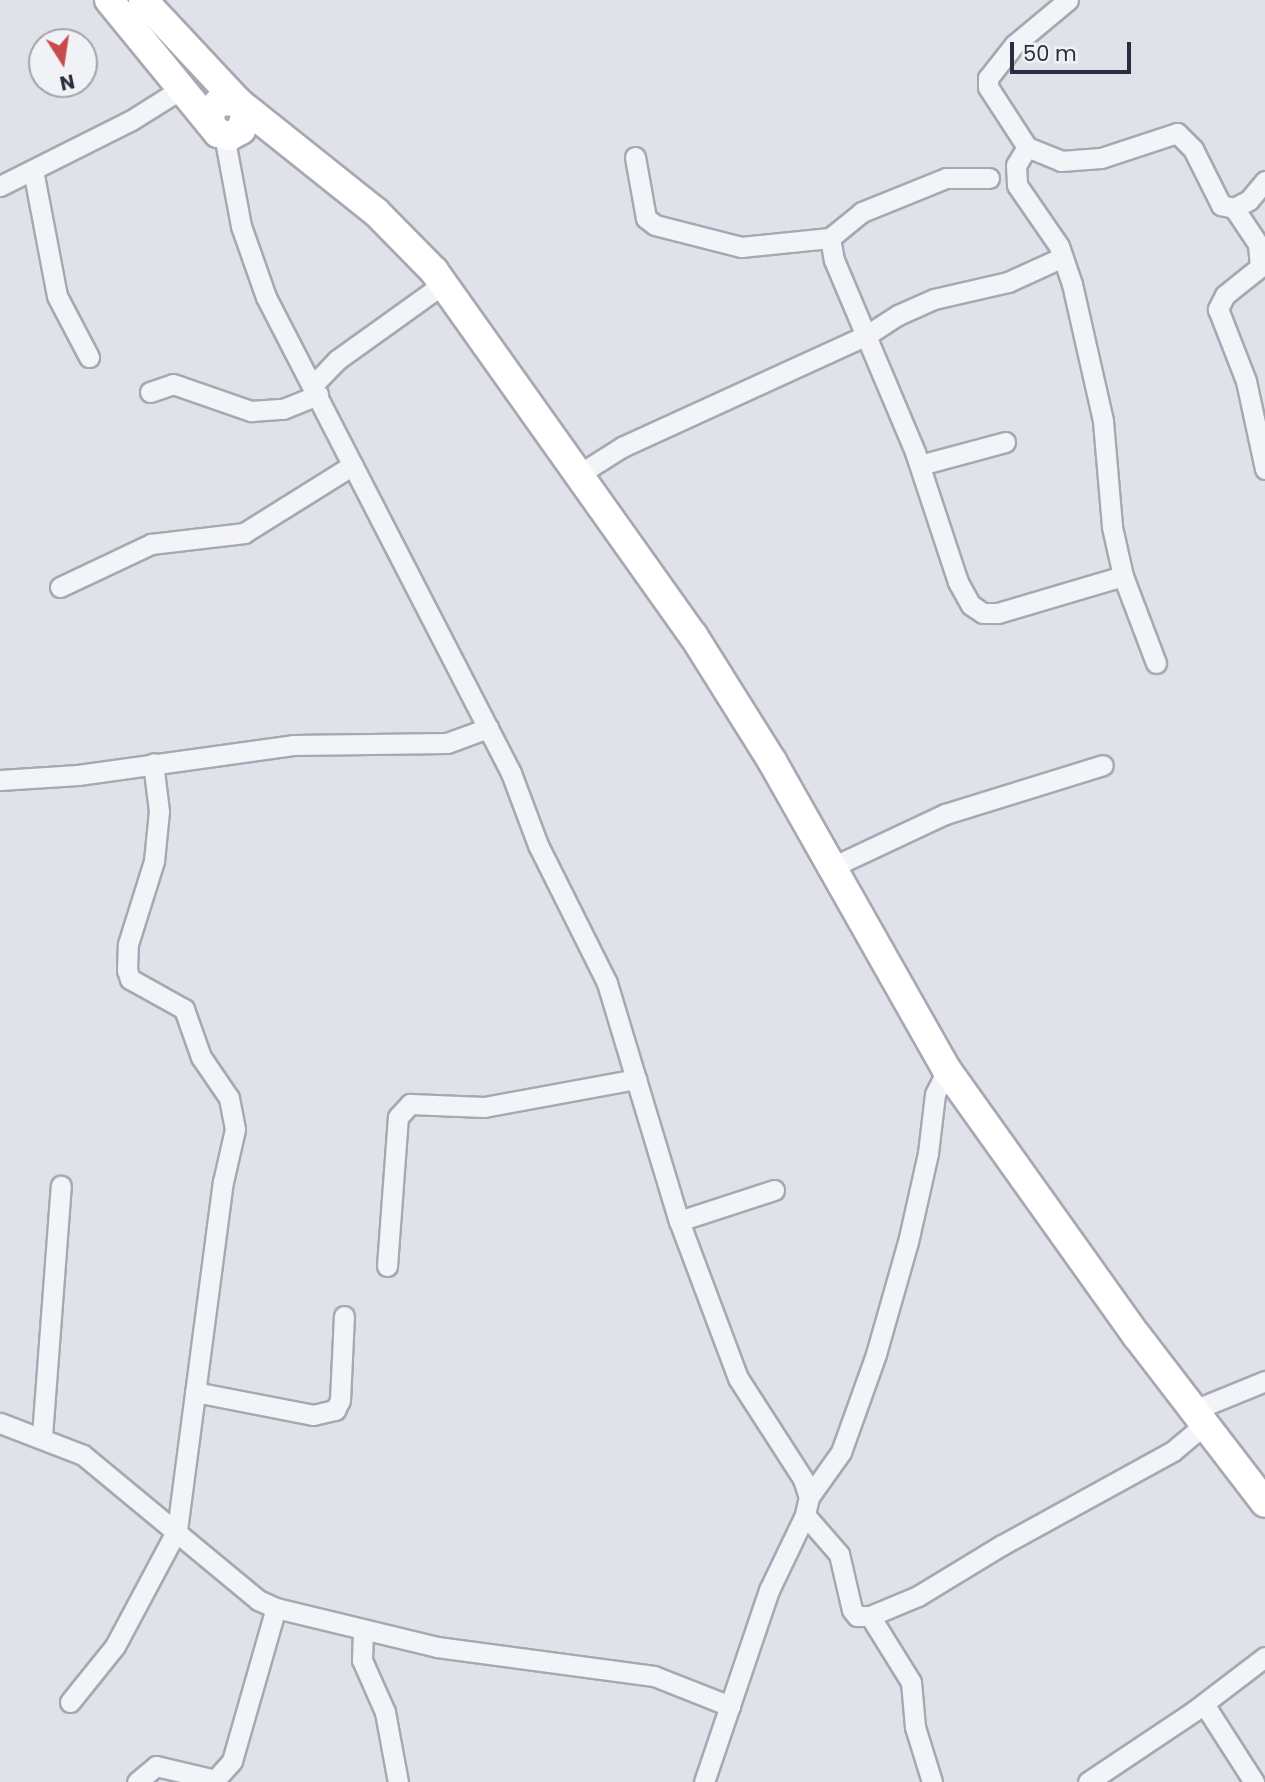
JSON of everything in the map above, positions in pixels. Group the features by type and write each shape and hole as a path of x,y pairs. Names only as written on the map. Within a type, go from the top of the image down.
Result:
{"main road":[{"path":"108,0 217,129 241,130 242,107"},
{"path":"143,0 242,107 376,212 443,284 581,474 693,635 832,867 947,1070 1199,1417 1265,1503"}],"street":[{"path":"1068,0 1014,45 988,78 988,88 1027,147 1061,160 1101,159 1177,132 1193,149 1221,205 1234,208 1249,200 1265,181"},
{"path":"0,186 181,89"},
{"path":"217,129 241,226 262,285 511,773 538,845 607,983 679,1221 738,1378 794,1460 807,1506 839,1554 852,1610 858,1616 870,1616 918,1597 1002,1545 1173,1451 1199,1417 1265,1381"},
{"path":"1027,147 1016,165 1017,185 1063,257 1103,421 1112,527 1124,576 1156,663"},
{"path":"635,157 646,218 655,225 741,247 830,239 862,212 905,192 946,178 989,178"},
{"path":"33,170 57,296 89,357"},
{"path":"1234,208 1258,244 1260,267 1225,295 1219,309 1247,382 1265,468"},
{"path":"830,239 834,260 920,465 958,582 971,606 984,613 1018,608 1124,576"},
{"path":"581,474 622,447 867,335 934,299 1008,282 1063,257"},
{"path":"149,393 173,384 251,411 283,409 316,390 337,360 443,284"},
{"path":"920,465 1005,442"},
{"path":"60,587 150,544 244,533 353,464"},
{"path":"0,780 78,775 153,762 293,744 447,743 488,728"},
{"path":"70,1702 115,1646 177,1530 234,1111 201,1057 184,1009 130,979 127,970 128,944 154,860 159,811 153,762"},
{"path":"832,867 945,814 1103,765"},
{"path":"704,1782 769,1590 807,1506 841,1452 876,1354 914,1217 934,1094 947,1070"},
{"path":"387,1266 398,1117 410,1104 484,1107 636,1079"},
{"path":"42,1436 61,1186"},
{"path":"679,1221 774,1190"},
{"path":"195,1392 313,1415 335,1410 340,1400 344,1316"},
{"path":"0,1423 42,1436 83,1455 177,1530 258,1600 276,1608 437,1647 654,1676 730,1706"},
{"path":"137,1782 156,1766 215,1780 232,1761 276,1608"},
{"path":"870,1616 911,1682 915,1727 932,1782"},
{"path":"363,1631 362,1660 385,1712 398,1782"},
{"path":"1087,1782 1204,1704 1265,1657"},
{"path":"1204,1704 1254,1782"}]}
